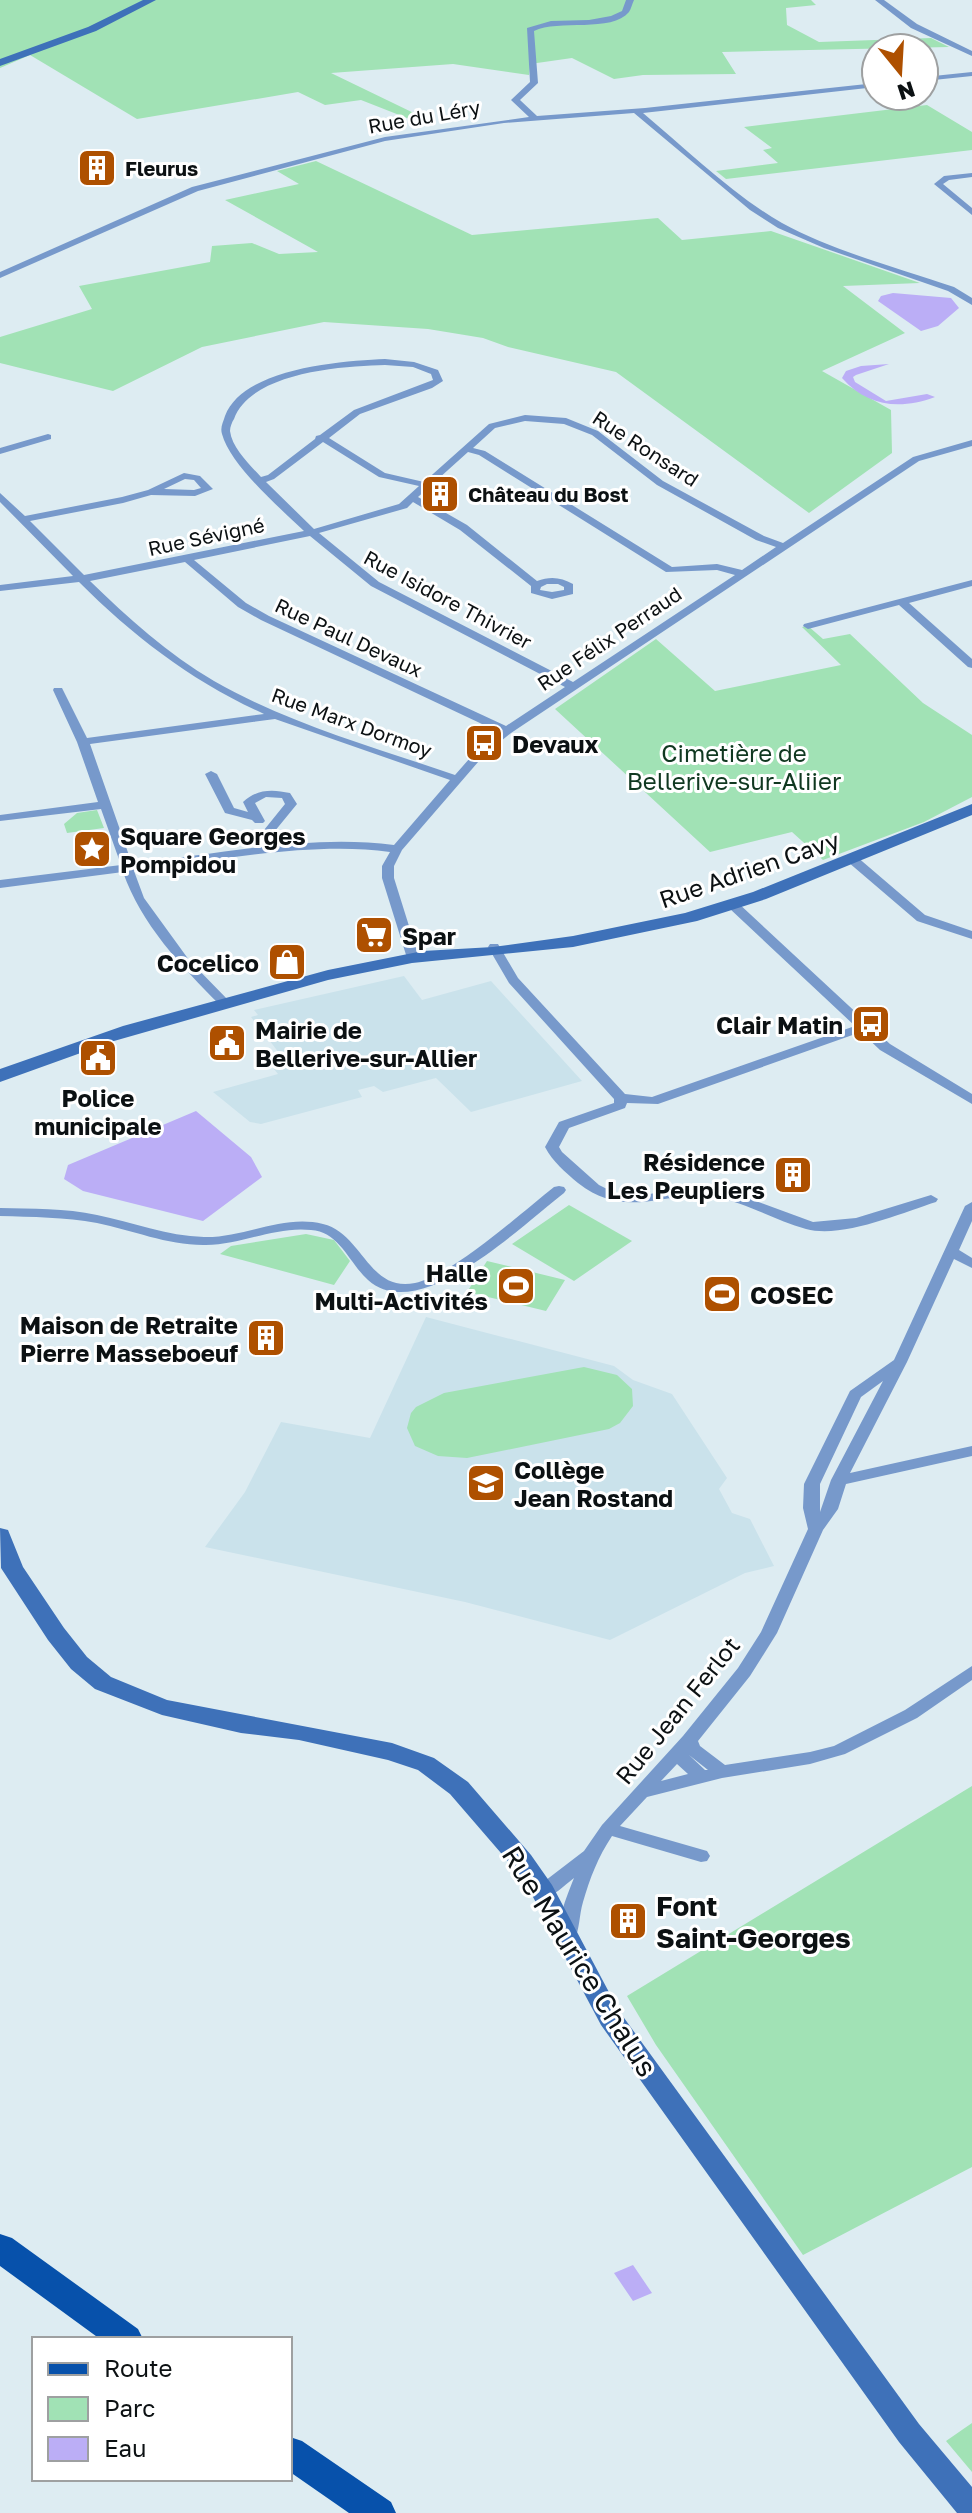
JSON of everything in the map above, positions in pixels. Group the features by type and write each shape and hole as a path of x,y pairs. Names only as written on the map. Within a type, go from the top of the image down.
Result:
{"main road":[{"path":"0,2248 123,2337"},
{"path":"292,2453 378,2513"}],"street":[{"path":"0,63 92,29 151,0"},
{"path":"535,118 515,100 534,83 530,30 543,25 613,19 625,12 630,0"},
{"path":"879,0 914,26 972,54"},
{"path":"940,77 972,74"},
{"name":"Rue du Léry","path":"0,275 204,187 396,136 535,118 636,111 860,87"},
{"path":"636,111 753,208 781,226 827,246 954,291 972,302"},
{"path":"972,175 942,180 938,184 972,212"},
{"path":"954,291 972,288"},
{"name":"Rue Isidore Thivrier","path":"319,438 357,412 429,386 438,381 439,376 426,366 415,363 356,362 298,372 260,388 235,407 227,419 227,441 259,481 348,566 375,584 573,687"},
{"name":"Rue Ronsard","path":"414,499 492,426 508,421 545,418 579,425 595,433 660,483 760,538 782,546"},
{"path":"0,451 48,437"},
{"path":"259,481 271,477 319,438 330,441 382,475 426,485"},
{"name":"Rue Félix Perraud","path":"397,849 481,752 507,731 916,459 972,443"},
{"path":"467,449 482,453 670,570 717,567 742,573"},
{"path":"23,519 111,503 151,492 184,476 197,478 208,489 195,493 151,492"},
{"name":"Rue Marx Dormoy","path":"0,496 85,579 177,661 275,716 351,746 457,779"},
{"path":"414,499 481,539 517,573 536,585"},
{"name":"Rue Sévigné","path":"0,588 85,579 313,532 403,506 414,499"},
{"name":"Rue Paul Devaux","path":"187,559 242,605 265,618 507,731"},
{"path":"808,626 972,583"},
{"path":"902,602 972,665"},
{"path":"58,690 83,742 138,898 185,963 224,1002"},
{"path":"83,742 275,716"},
{"path":"211,774 229,811 257,817"},
{"path":"266,835 291,804 286,795 271,792 257,795 249,802 273,850"},
{"path":"0,818 105,805"},
{"name":"Rue Adrien Cavy","path":"0,1076 40,1060 224,1002 338,973 413,958 534,947 635,931 733,905 972,809"},
{"path":"0,884 273,850 360,844 397,849 388,866 388,878 413,958"},
{"path":"852,859 921,918 972,935"},
{"path":"733,905 885,1047 972,1100"},
{"path":"496,950 513,980 621,1098 653,1101 863,1027"},
{"path":"621,1098 620,1105 564,1125 552,1147 556,1155 582,1180 619,1199 634,1201 713,1193 811,1226 824,1227 849,1225 931,1199"},
{"path":"0,1212 93,1218 209,1241 294,1227 323,1228 343,1239 367,1274 388,1287 413,1288 441,1279 559,1190"},
{"name":"Rue Jean Ferlot","path":"567,1937 573,1905 590,1856 608,1829 683,1747 744,1672 769,1633 816,1529 830,1509 839,1480 900,1362 972,1206"},
{"path":"950,1251 972,1264"},
{"path":"816,1529 811,1508 812,1484 855,1394 900,1362"},
{"path":"839,1480 972,1451"},
{"name":"Rue Maurice Chalus","path":"0,1535 12,1568 56,1634 79,1663 103,1683 162,1707 241,1725 299,1732 366,1746 426,1764 459,1788 522,1861 543,1892 610,2018 909,2433 972,2509"},
{"path":"641,1793 722,1772 810,1758 839,1750 911,1714 972,1672"},
{"path":"683,1747 694,1750 722,1772"},
{"path":"683,1747 701,1777"},
{"path":"608,1829 701,1856"},
{"name":"Rue Jean Ferlot","path":"543,1892 590,1856"}],"shaded area":[{"path":"404,976 422,1000 491,981 582,1081 471,1112 436,1078 383,1092 374,1086 358,1090 362,1097 261,1124 250,1122 213,1092 278,1074 269,1063 283,1058 251,1017 258,1015 254,1010"},
{"name":"Collège Jean Rostand","path":"426,1317 614,1366 633,1380 672,1394 727,1478 719,1489 732,1513 750,1519 774,1566 745,1573 610,1640 465,1602 205,1547 245,1492 281,1422 370,1438"}],"green space":[{"path":"0,0 811,0 816,5 786,8 787,25 819,42 860,41 860,49 722,52 736,74 643,75 614,79 572,58 530,64 529,75 453,64 331,73 422,117 412,120 361,100 325,105 298,92 137,119 30,55 0,68"},
{"path":"869,112 939,112 972,132 972,150 726,179 716,171 778,163 763,150 772,148 744,127"},
{"path":"316,161 472,235 658,218 682,240 771,231 920,283 843,286 905,333 822,371 891,410 892,453 809,513 616,372 508,347 483,338 428,329 324,322 202,347 113,391 0,363 0,337 92,309 79,286 210,262 212,246 252,243 279,254 318,252 225,200 299,184 277,171"},
{"name":"Cimetière de Bellerive-sur-Aliier","path":"808,626 823,639 850,634 923,703 972,735 972,797 924,822 823,860 792,832 710,852 555,709 656,639 715,691 841,665 802,627"},
{"path":"97,810 104,828 67,833 64,824 77,813"},
{"path":"569,1205 632,1241 574,1281 512,1244"},
{"path":"306,1234 334,1240 350,1261 334,1285 220,1254 231,1246"},
{"name":"Halle Multi-Activités","path":"487,1261 565,1280 546,1311 467,1292"},
{"path":"584,1367 617,1375 632,1389 633,1406 620,1423 609,1429 467,1458 438,1456 415,1446 407,1428 416,1407 444,1393"},
{"path":"972,1786 972,2167 803,2255 656,2045 627,1996"},
{"path":"972,2423 972,2472 946,2441"}],"water":[{"path":"893,293 951,298 959,308 938,326 921,331 878,301 881,296"},
{"path":"889,364 856,375 853,377 855,382 886,401 927,394 935,397 909,404 885,403 863,395 842,378 846,371 861,366"},
{"path":"196,1111 251,1157 262,1177 203,1221 83,1191 64,1179 68,1165"},
{"path":"633,2265 652,2293 633,2301 614,2273"}],"place":[{"name":"Fleurus","path":"97,168"},
{"name":"Château du Bost","path":"440,494"},
{"name":"Devaux","path":"484,743"},
{"name":"Square Georges Pompidou","path":"92,849"},
{"name":"Spar","path":"374,935"},
{"name":"Cocelico","path":"287,962"},
{"name":"Clair Matin","path":"871,1024"},
{"name":"Mairie de Bellerive-sur-Allier","path":"227,1043"},
{"name":"Police municipale","path":"98,1058"},
{"name":"Résidence Les Peupliers","path":"793,1175"},
{"name":"Halle Multi-Activités","path":"516,1286"},
{"name":"COSEC","path":"722,1294"},
{"name":"Maison de Retraite Pierre Masseboeuf","path":"266,1338"},
{"name":"Collège Jean Rostand","path":"486,1483"},
{"name":"Font Saint-Georges","path":"628,1921"}]}
